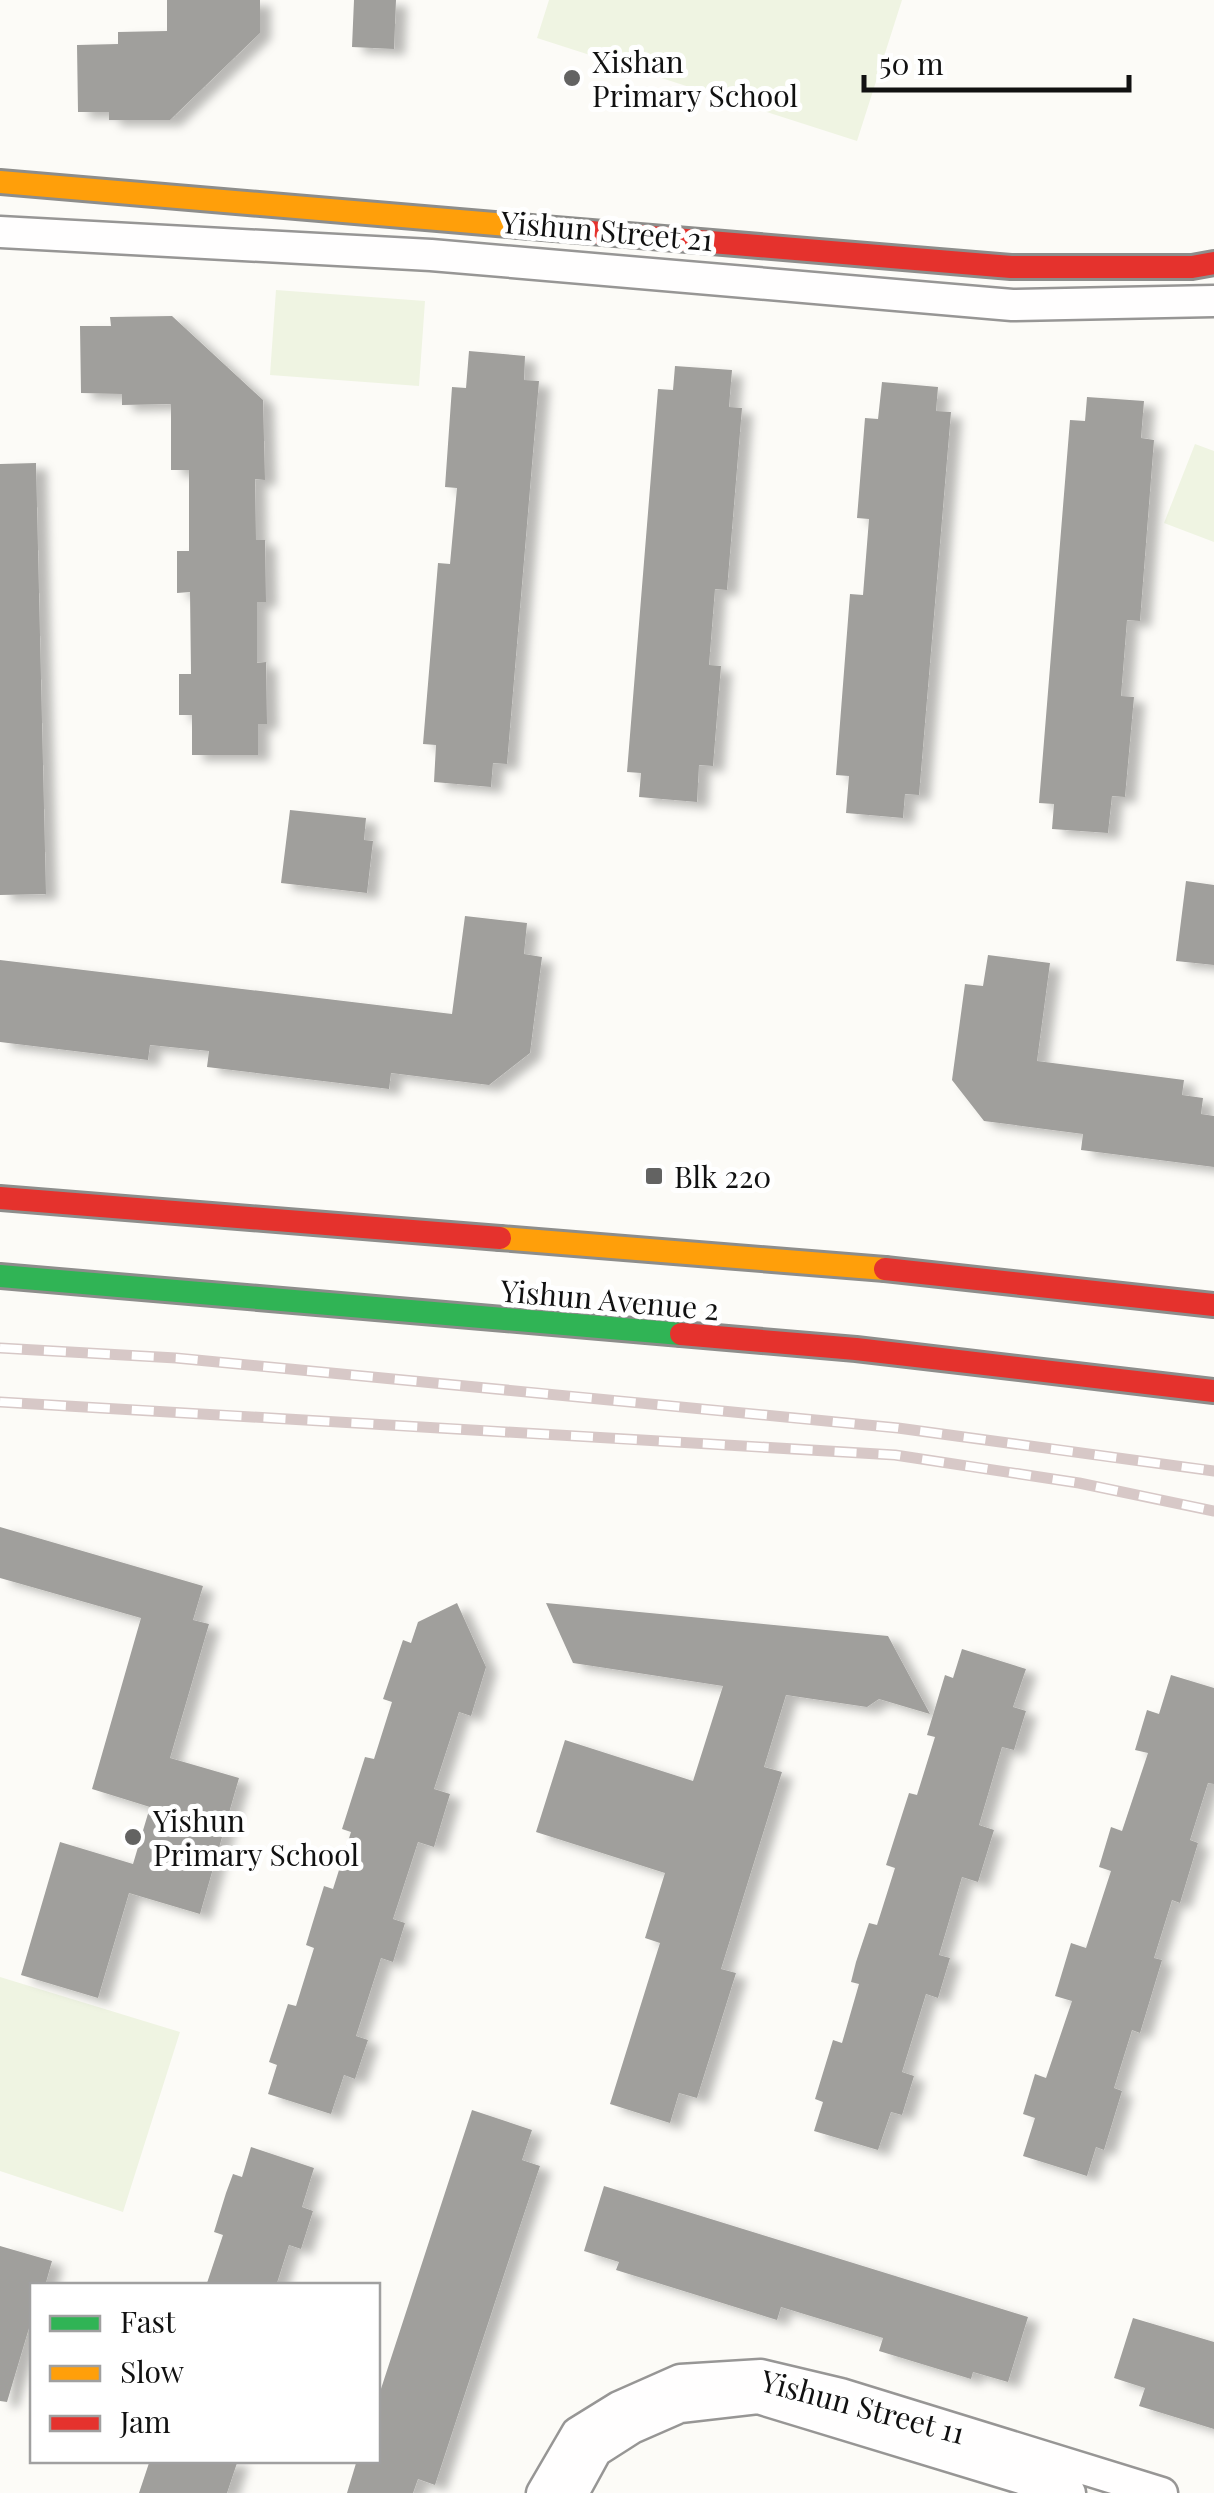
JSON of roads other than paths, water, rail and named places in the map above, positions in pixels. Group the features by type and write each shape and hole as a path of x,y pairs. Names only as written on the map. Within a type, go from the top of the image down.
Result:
{"main road":[{"name":"Yishun Street 21","path":"0,182 1011,267 1192,267 1214,262"},
{"name":"Yishun Avenue 2","path":"0,1198 848,1265 1214,1305"},
{"name":"Yishun Avenue 2","path":"0,1276 856,1350 1214,1390"}],"street":[{"name":"Yishun Street 21","path":"0,232 431,255 1012,306 1214,301"},
{"name":"Yishun Street 11","path":"542,2493 577,2433 619,2407 680,2380 761,2375 841,2394 1162,2493"},
{"name":"Yishun Street 11","path":"573,2493 596,2451 632,2428 680,2407 758,2398 1070,2493"}],"railway":[{"path":"0,1348 176,1358 898,1428 1214,1471"},
{"path":"0,1402 895,1455 1079,1483 1214,1511"}],"place":[{"name":"Xishan Primary School","path":"572,78"},
{"name":"Blk 220","path":"654,1176"},
{"name":"Yishun Primary School","path":"133,1837"}]}
